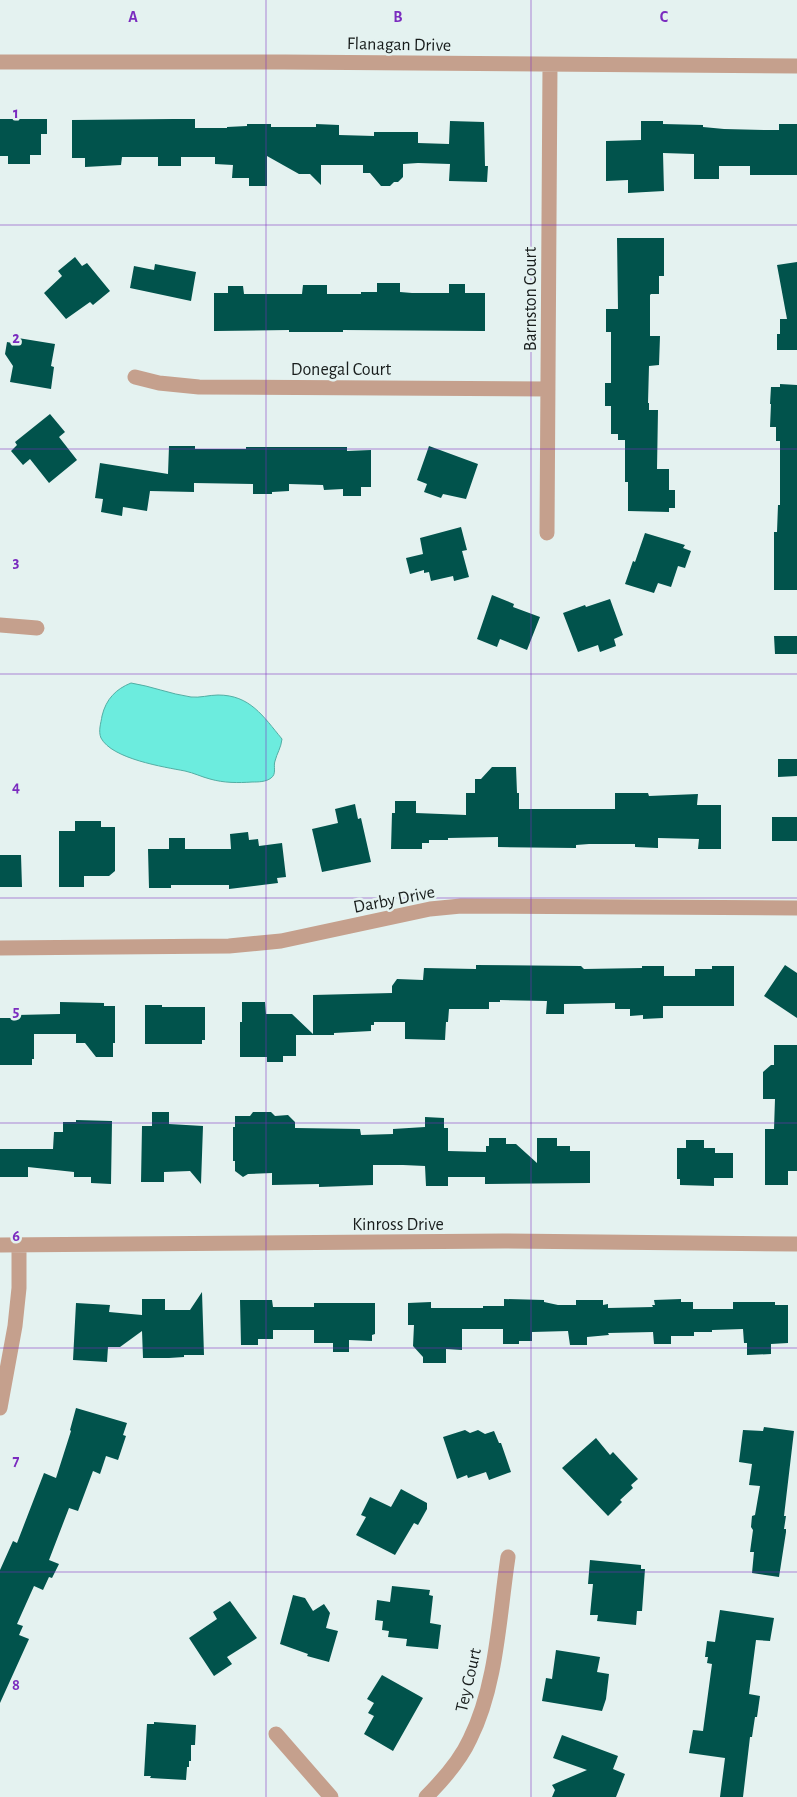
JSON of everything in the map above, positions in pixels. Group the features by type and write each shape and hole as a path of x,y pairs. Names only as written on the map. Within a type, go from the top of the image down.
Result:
{"street":[{"name":"Flanagan Drive","path":"0,62 797,66"},
{"name":"Barnston Court","path":"548,533 550,65"},
{"name":"Donegal Court","path":"135,377 159,383 199,388 548,389"},
{"path":"0,625 37,628"},
{"name":"Darby Drive","path":"0,948 229,946 281,941 430,909 461,906 797,908"},
{"name":"Kinross Drive","path":"0,1245 494,1242 797,1244"},
{"path":"0,1408 15,1326 19,1288 19,1246"},
{"name":"Tey Court","path":"426,1797 442,1782 456,1763 470,1740 480,1716 493,1665 508,1556"},
{"path":"276,1734 331,1797"}],"water":[{"path":"131,683 191,697 229,696 255,708 282,739 274,763 273,776 259,782 236,783 220,781 139,761 116,751 101,738 102,716 112,695"}],"building":[{"path":"0,119 47,119 47,134 41,134 41,155 30,155 30,164 8,164 8,156 0,156"},
{"path":"195,119 195,128 227,128 247,126 247,124 271,124 271,127 316,127 316,124 339,125 339,135 374,136 374,132 418,132 418,143 449,144 450,121 484,122 485,166 488,166 487,182 449,181 450,164 418,163 403,164 403,177 390,186 381,186 370,173 363,173 363,165 321,165 321,185 310,174 299,174 267,156 267,186 249,186 249,178 232,178 233,165 215,164 215,157 181,157 181,166 158,166 158,157 122,157 121,165 85,167 85,158 72,158 72,120"},
{"path":"641,121 663,121 663,124 703,125 703,127 724,129 767,130 779,130 779,124 797,124 797,175 750,175 750,166 719,166 719,179 694,179 694,154 663,153 664,191 628,193 628,180 606,181 606,141 641,140"},
{"path":"617,238 664,238 664,276 659,276 659,294 650,295 650,336 660,336 659,365 649,366 648,403 649,410 658,410 657,469 669,469 669,490 675,490 675,508 669,508 669,512 628,511 628,482 625,482 625,440 618,440 618,434 611,434 611,406 605,406 605,383 611,383 611,332 606,332 606,309 618,309"},
{"path":"75,257 82,266 87,263 110,291 93,305 90,302 66,319 44,293 62,276 58,271"},
{"path":"797,262 797,350 777,350 777,334 780,334 780,319 787,319 777,265"},
{"path":"155,264 196,272 191,301 130,288 134,266 154,270"},
{"path":"377,283 400,283 400,292 412,293 449,293 449,284 465,284 465,293 485,293 485,331 214,331 214,293 228,293 228,286 243,286 244,294 302,294 303,285 327,285 327,294 361,294 361,292 377,292"},
{"path":"18,338 55,344 51,366 54,367 51,389 10,382 13,366 5,354 7,342 17,344"},
{"path":"780,384 797,385 797,590 774,590 774,532 777,532 778,505 780,505 780,441 776,441 776,427 770,427 770,404 771,387 780,387"},
{"path":"50,414 65,432 59,437 77,460 49,483 30,459 23,465 11,451 17,445 15,442"},
{"path":"169,446 195,446 195,449 347,447 347,451 371,450 371,487 361,487 361,496 343,496 343,489 324,490 323,485 289,484 289,491 272,492 272,494 253,494 253,484 194,483 194,492 150,491 147,511 123,507 122,516 101,512 103,499 95,498 100,463 168,474"},
{"path":"429,446 478,464 466,499 443,494 441,498 424,492 427,484 417,480"},
{"path":"461,527 467,550 462,551 469,577 454,581 453,576 431,581 429,572 424,573 424,570 410,574 406,558 423,554 420,538"},
{"path":"645,533 685,545 683,548 691,551 685,568 678,566 671,587 658,583 654,593 625,584"},
{"path":"492,595 514,604 513,607 540,617 527,650 500,639 497,647 477,639"},
{"path":"610,599 623,635 614,639 616,646 600,652 598,645 578,652 563,613"},
{"path":"774,636 797,636 797,654 775,654"},
{"path":"778,759 797,759 797,776 778,777"},
{"path":"492,767 516,767 519,809 615,809 615,793 648,793 649,796 698,794 697,805 721,805 721,849 698,849 699,839 658,838 658,848 635,847 635,844 589,844 576,845 576,848 498,847 498,837 429,840 429,843 422,843 422,849 391,849 392,813 395,813 395,801 416,801 416,813 466,815 466,793 475,793 475,779 481,779"},
{"path":"355,804 358,819 361,818 371,862 322,872 312,829 338,823 335,809"},
{"path":"772,817 797,817 797,841 772,841"},
{"path":"75,821 101,821 101,827 115,827 115,871 109,876 84,876 84,887 59,887 59,831 75,831"},
{"path":"248,832 249,840 258,839 259,846 282,843 286,877 277,878 278,883 229,889 229,885 171,885 171,888 149,888 148,849 169,849 169,838 185,838 185,849 231,849 230,834"},
{"path":"0,855 21,855 22,887 0,887"},
{"path":"476,965 581,966 584,969 664,966 664,976 695,976 695,969 712,969 712,966 734,966 734,1006 663,1006 663,1018 643,1019 643,1015 630,1016 630,1009 615,1009 615,1003 564,1004 564,1014 546,1014 547,1001 500,1000 500,1002 489,1002 489,1009 449,1009 445,1040 405,1039 405,1022 374,1022 374,1025 371,1025 371,1031 334,1033 334,1035 296,1035 296,1056 283,1056 283,1062 267,1062 267,1057 240,1057 242,1002 265,1002 266,1014 292,1014 313,1034 313,995 392,993 392,986 397,979 423,980 424,968 476,969"},
{"path":"785,965 797,973 797,1018 764,996"},
{"path":"60,1002 104,1003 104,1006 115,1006 113,1057 96,1057 85,1043 76,1043 76,1034 34,1034 34,1059 32,1059 32,1065 0,1065 0,1018 17,1018 17,1015 60,1014"},
{"path":"145,1005 205,1007 205,1040 202,1040 202,1044 145,1044"},
{"path":"774,1045 797,1045 797,1171 788,1171 788,1185 765,1185 765,1129 774,1129 775,1099 763,1099 763,1072 771,1065 774,1065"},
{"path":"152,1112 169,1112 169,1124 203,1126 201,1184 190,1171 164,1172 164,1182 141,1182 142,1126 152,1126"},
{"path":"253,1112 271,1112 275,1116 288,1115 295,1122 295,1128 360,1129 361,1135 393,1134 393,1129 425,1127 425,1117 444,1118 444,1128 448,1128 448,1151 486,1152 486,1146 489,1146 489,1138 506,1138 506,1144 516,1144 537,1163 537,1138 557,1138 557,1146 570,1146 570,1151 590,1151 590,1183 485,1184 485,1177 448,1177 448,1186 426,1186 425,1166 373,1165 373,1185 319,1187 319,1184 272,1185 272,1173 248,1174 243,1177 235,1171 235,1161 233,1161 233,1127 235,1127 235,1116 250,1116"},
{"path":"76,1120 112,1121 111,1184 91,1183 91,1177 74,1177 74,1172 28,1167 28,1177 0,1177 0,1149 53,1149 54,1132 63,1132 63,1122 76,1122"},
{"path":"686,1140 704,1140 704,1148 715,1148 715,1153 733,1153 733,1178 714,1178 714,1186 680,1185 680,1179 677,1179 677,1148 686,1148"},
{"path":"202,1292 204,1355 143,1358 142,1331 120,1347 108,1347 107,1362 73,1360 76,1303 110,1305 109,1312 142,1315 142,1299 165,1299 165,1310 190,1310"},
{"path":"504,1299 544,1300 544,1302 558,1305 576,1305 576,1300 603,1300 603,1305 608,1304 608,1308 653,1307 652,1305 655,1305 654,1300 681,1299 681,1302 693,1302 693,1309 733,1309 733,1302 775,1302 775,1305 788,1305 788,1343 771,1344 771,1354 747,1355 747,1343 744,1343 743,1329 694,1332 694,1336 671,1336 671,1344 654,1344 653,1332 608,1333 609,1335 587,1337 587,1345 570,1345 568,1331 532,1332 532,1341 519,1341 519,1344 503,1344 503,1329 462,1329 462,1350 446,1349 446,1363 423,1363 423,1357 413,1346 414,1325 408,1325 408,1303 431,1302 431,1308 483,1308 483,1306 504,1306"},
{"path":"240,1300 272,1300 273,1307 314,1307 314,1303 375,1303 375,1334 372,1335 372,1341 349,1340 349,1352 333,1352 333,1343 314,1343 314,1330 273,1330 273,1339 258,1339 258,1345 241,1345"},
{"path":"76,1408 127,1423 123,1435 126,1436 118,1460 106,1456 100,1474 93,1471 78,1511 69,1508 49,1560 59,1564 52,1578 49,1577 43,1590 34,1586 17,1624 23,1626 19,1635 29,1639 0,1703 0,1570 13,1541 17,1543 44,1473 56,1478 71,1431"},
{"path":"764,1427 794,1431 784,1516 786,1516 784,1529 786,1529 786,1532 779,1577 752,1573 754,1552 750,1552 753,1530 751,1527 752,1516 755,1515 760,1486 749,1485 752,1464 739,1462 743,1430 763,1431"},
{"path":"465,1430 470,1433 478,1430 485,1434 494,1431 499,1443 501,1443 511,1472 489,1480 486,1472 468,1478 467,1475 457,1479 443,1437"},
{"path":"596,1438 610,1455 613,1452 638,1479 631,1485 633,1488 620,1500 622,1502 608,1516 562,1468"},
{"path":"401,1489 427,1503 427,1509 418,1525 414,1523 395,1555 356,1535 366,1517 361,1515 370,1497 391,1507"},
{"path":"590,1560 641,1565 641,1569 645,1569 642,1611 637,1611 636,1625 597,1621 598,1615 590,1615 593,1584 588,1584"},
{"path":"392,1586 430,1590 429,1595 433,1596 430,1623 441,1625 438,1649 406,1646 407,1639 388,1637 389,1631 382,1630 383,1621 375,1620 377,1600 390,1602"},
{"path":"293,1595 305,1598 313,1611 324,1604 330,1613 326,1628 338,1631 329,1662 307,1656 308,1654 280,1644"},
{"path":"230,1601 257,1638 227,1657 232,1664 214,1676 189,1638 217,1619 213,1612"},
{"path":"720,1610 774,1618 770,1641 756,1640 749,1694 760,1696 757,1717 755,1717 752,1737 750,1737 743,1797 720,1797 725,1758 689,1753 693,1730 703,1731 712,1664 707,1663 708,1657 705,1657 707,1641 715,1642"},
{"path":"556,1650 600,1657 597,1672 609,1674 606,1699 602,1711 542,1701 546,1678 552,1679"},
{"path":"382,1675 423,1698 393,1751 364,1734 374,1716 368,1713 374,1703 367,1699"},
{"path":"154,1722 196,1725 195,1745 191,1745 191,1761 189,1761 189,1767 187,1767 186,1780 144,1776 147,1724 154,1724"},
{"path":"562,1735 618,1756 613,1769 625,1774 616,1797 552,1797 555,1790 552,1785 587,1770 553,1758"}]}
